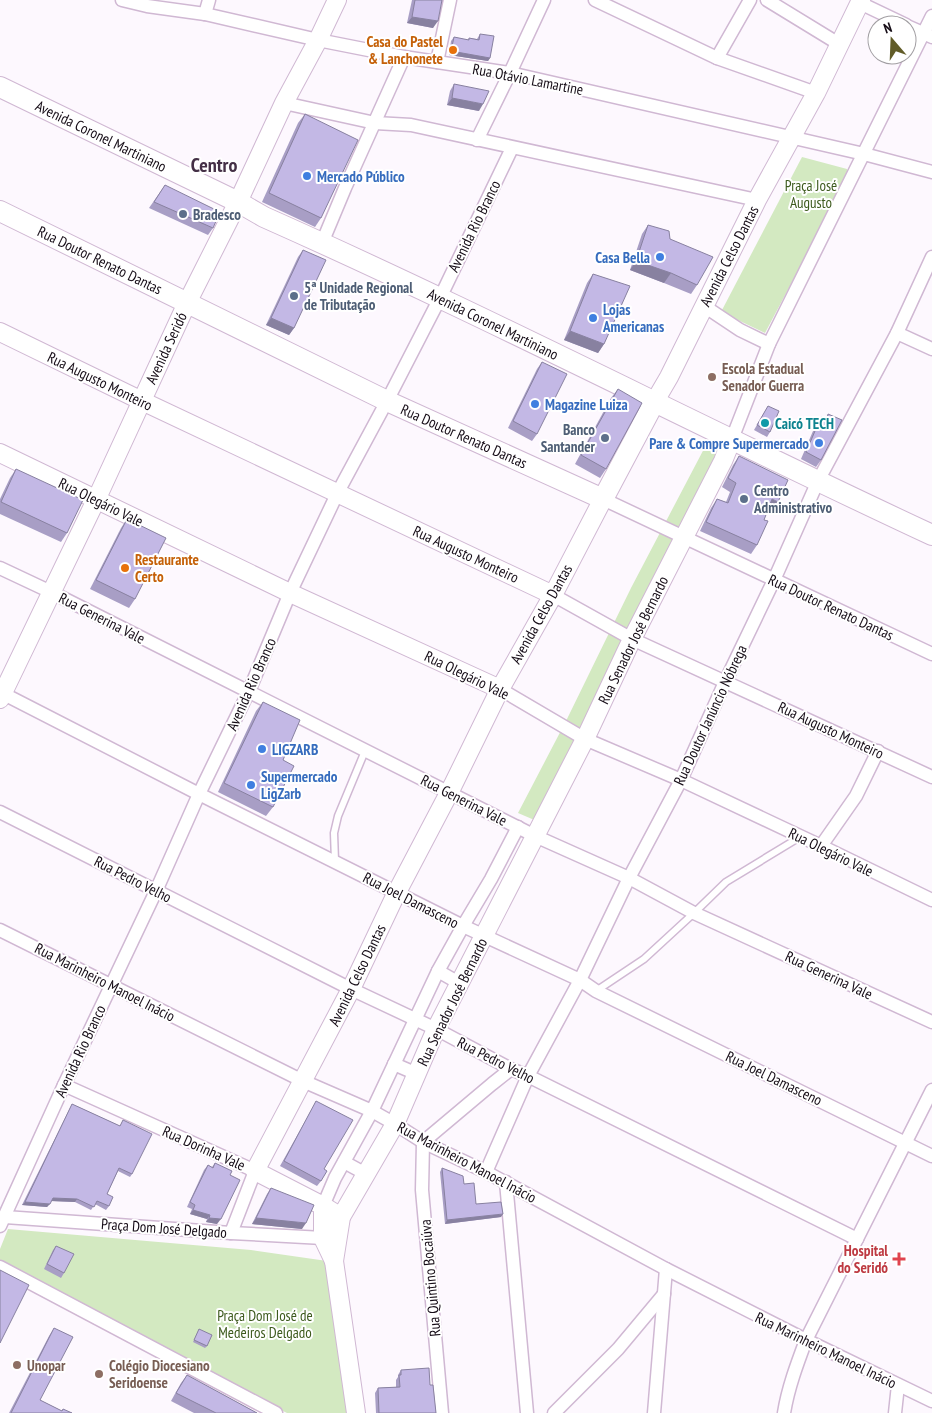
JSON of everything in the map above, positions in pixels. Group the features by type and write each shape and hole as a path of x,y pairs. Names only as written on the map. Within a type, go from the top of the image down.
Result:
{"main road":[{"name":"Avenida Seridó","path":"1,694 96,500 187,303 238,202 284,103 337,0"},
{"name":"Avenida Celso Dantas","path":"255,1171 351,989 396,892 449,793 500,689 553,595 669,377 757,200 816,93 861,1"},
{"name":"Avenida Coronel Martiniano","path":"0,87 238,202 264,217 322,242 440,298 818,481 930,530"},
{"name":"Rua Doutor Renato Dantas","path":"0,211 387,401 603,499"},
{"name":"Rua Augusto Monteiro","path":"0,332 553,595"},
{"name":"Rua Senador José Bernardo","path":"331,1237 395,1124 436,1029 585,739 632,639 723,461 732,439"},
{"name":"Rua Olegário Vale","path":"0,453 290,593 500,689"},
{"name":"Rua Dorinha Vale","path":"255,1171 341,1217"},
{"name":"Rua Senador José Bernardo","path":"323,1206 331,1237 356,1413"}],"street":[{"name":"Rua Otávio Lamartine","path":"122,0 205,14 318,40 404,57 510,73 864,154 932,172"},
{"path":"205,14 209,0"},
{"path":"436,62 450,0"},
{"path":"476,140 544,0"},
{"path":"595,0 718,58 816,93"},
{"path":"718,58 750,0"},
{"path":"767,0 839,44"},
{"path":"861,1 887,15"},
{"name":"Rua Senador José Bernardo","path":"732,439 769,344 864,154 928,35 932,16"},
{"path":"322,242 404,57"},
{"path":"284,103 375,123 410,125 757,200"},
{"name":"Avenida Rio Branco","path":"2,1222 199,794 249,692 290,593 338,492 440,298 512,148"},
{"name":"Rua Doutor Janúncio Nóbrega","path":"486,1172 528,1076 580,980 629,878 681,780 818,481 897,333 932,257"},
{"path":"704,306 740,330 769,344"},
{"path":"897,333 932,349"},
{"name":"Rua Doutor Renato Dantas","path":"603,499 932,654"},
{"name":"Rua Generina Vale","path":"0,568 535,836 629,878 694,913 932,1022"},
{"name":"Rua Augusto Monteiro","path":"553,595 632,639 932,777"},
{"name":"Rua Olegário Vale","path":"500,689 585,739 681,780 932,900"},
{"name":"Rua Joel Damasceno","path":"1,694 463,926 580,980 596,991 932,1156"},
{"path":"821,846 856,796 878,751"},
{"name":"Rua Pedro Velho","path":"0,812 351,989 436,1029 511,1069 857,1239"},
{"name":"Rua Senador José Bernardo","path":"323,1206 335,1178 372,1111 438,971 518,827"},
{"path":"491,878 508,887"},
{"name":"Rua Marinheiro Manoel Inácio","path":"0,930 303,1081 372,1111 423,1142 506,1182 666,1270 932,1401"},
{"path":"438,971 459,983"},
{"path":"394,1064 417,1074"},
{"path":"423,1142 511,1069"},
{"name":"Rua Dorinha Vale","path":"64,1085 255,1171"},
{"path":"784,1413 794,1373 806,1340 932,1090"},
{"name":"Rua Quintino Bocaiúva","path":"423,1142 422,1190 442,1413"},
{"path":"344,1162 366,1174"},
{"name":"Avenida Celso Dantas","path":"231,1234 255,1171"},
{"path":"506,1182 527,1413"},
{"name":"Praça Dom José Delgado","path":"2,1222 231,1234 331,1237"},
{"path":"1,1269 276,1413"},
{"path":"654,1413 666,1270"},
{"path":"554,1413 618,1349 664,1294"},
{"path":"895,1413 898,1385"}],"lane":[{"path":"335,861 334,842 338,816 365,750"},
{"path":"596,991 644,959 726,882 800,837"}],"green space":[{"name":"Praça José Augusto","path":"802,157 847,169 848,176 765,333 721,312"},
{"path":"706,445 723,453 539,822 518,813 567,719 631,588"},
{"name":"Praça Dom José de Medeiros Delgado","path":"8,1229 251,1250 327,1261 349,1413 287,1413 0,1267 0,1249"}],"building":[{"path":"415,0 442,0 438,21 412,17"},
{"path":"480,34 494,36 490,58 451,51 454,37 479,40"},
{"path":"454,84 489,91 483,104 452,98"},
{"name":"Mercado Público","path":"305,114 358,140 321,218 269,193"},
{"path":"165,185 220,212 213,228 154,202"},
{"name":"Casa Bella","path":"648,225 669,231 670,239 713,257 697,285 671,273 636,261"},
{"name":"5ª Unidade Regional de Tributação","path":"303,250 326,260 294,328 271,318"},
{"name":"Lojas Americanas","path":"593,274 630,286 604,344 570,331"},
{"name":"Magazine Luiza","path":"542,362 567,374 537,434 513,421"},
{"name":"Banco Santander","path":"618,389 642,403 606,469 581,455"},
{"name":"Caicó TECH","path":"768,406 779,411 770,432 757,425"},
{"name":"Pare & Compre Supermercado","path":"828,414 842,420 821,460 806,452 821,417 827,421"},
{"path":"739,456 788,480 778,502 772,499 764,520 768,521 757,545 706,522 717,499 728,503 736,483 728,478"},
{"path":"16,469 83,500 67,533 1,502"},
{"name":"Restaurante Certo","path":"127,519 166,538 135,599 96,580"},
{"name":"LIGZARB","path":"263,702 300,720 283,760 294,766 273,807 224,783"},
{"path":"316,1101 353,1120 324,1169 327,1171 321,1181 284,1161"},
{"path":"72,1104 120,1126 123,1120 152,1134 132,1174 119,1168 107,1194 113,1197 109,1206 97,1201 94,1207 77,1199 53,1198 50,1204 25,1202"},
{"path":"215,1163 232,1171 230,1175 240,1180 221,1219 209,1218 210,1215 193,1210 195,1205 190,1202 208,1165 213,1168"},
{"path":"442,1168 463,1176 464,1184 474,1183 476,1204 501,1202 503,1214 447,1220"},
{"path":"271,1188 314,1205 306,1223 256,1218"},
{"path":"56,1246 74,1254 64,1273 47,1264"},
{"path":"0,1270 29,1285 0,1343"},
{"path":"54,1328 73,1337 40,1400 62,1411 63,1409 72,1413 11,1413"},
{"path":"199,1329 212,1335 207,1346 194,1340"},
{"path":"429,1368 430,1385 433,1385 436,1413 379,1413 378,1388 400,1387 399,1375 401,1375 401,1370"},
{"path":"187,1375 257,1413 216,1413 176,1393"}],"place":[{"name":"Casa do Pastel & Lanchonete","path":"453,50"},
{"name":"Mercado Público","path":"307,176"},
{"name":"Bradesco","path":"183,214"},
{"name":"Casa Bella","path":"660,257"},
{"name":"5ª Unidade Regional de Tributação","path":"294,296"},
{"name":"Lojas Americanas","path":"593,318"},
{"name":"Escola Estadual Senador Guerra","path":"712,377"},
{"name":"Magazine Luiza","path":"535,404"},
{"name":"Caicó TECH","path":"765,423"},
{"name":"Banco Santander","path":"605,438"},
{"name":"Pare & Compre Supermercado","path":"819,443"},
{"name":"Centro Administrativo","path":"744,499"},
{"name":"Restaurante Certo","path":"125,568"},
{"name":"LIGZARB","path":"262,749"},
{"name":"Supermercado LigZarb","path":"251,785"},
{"name":"Hospital do Seridó","path":"899,1259"},
{"name":"Unopar","path":"17,1365"},
{"name":"Colégio Diocesiano Seridoense","path":"99,1374"}],"district":[{"name":"Centro","path":"214,165"}]}
